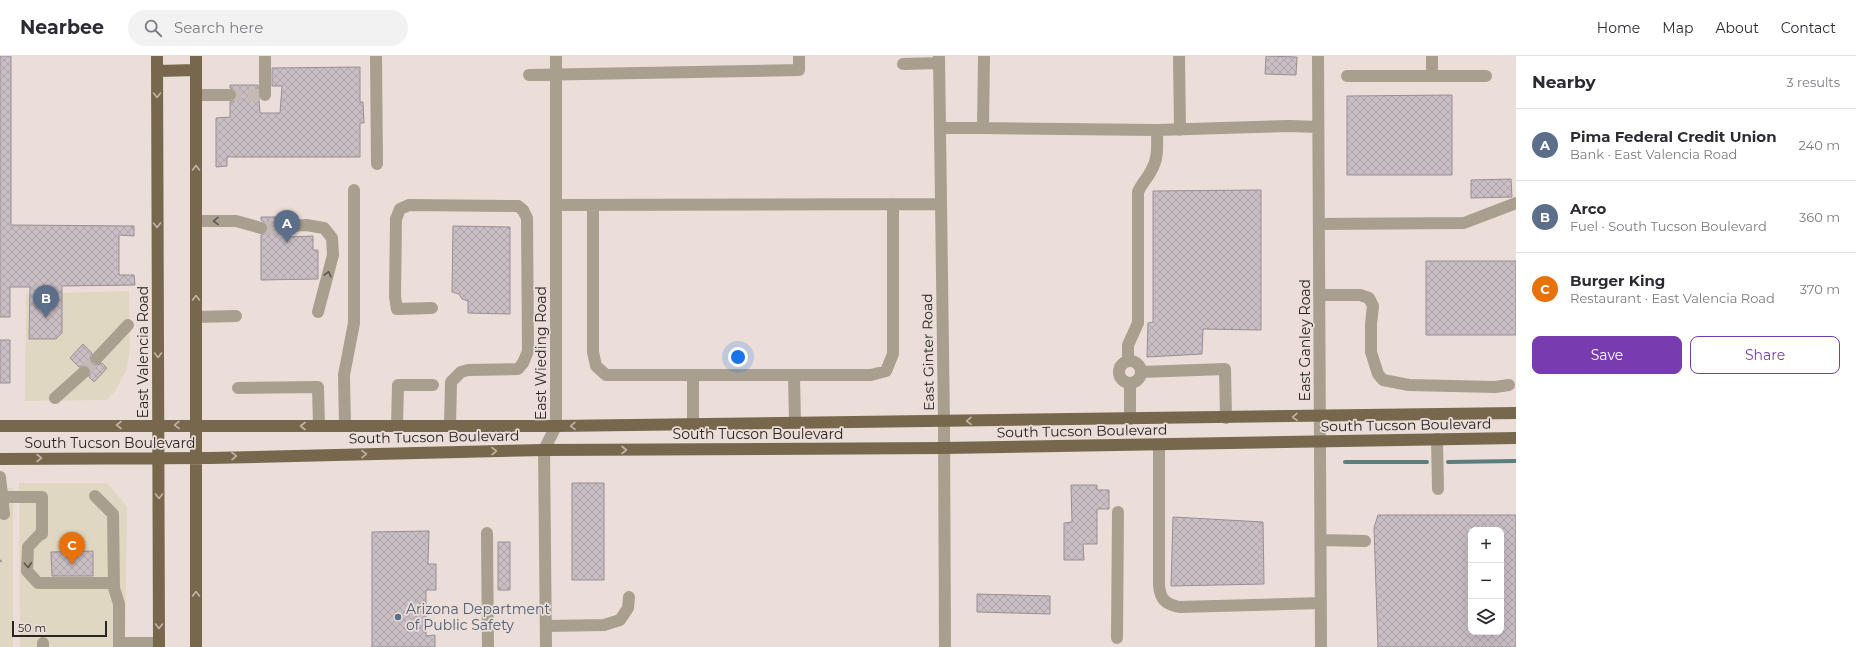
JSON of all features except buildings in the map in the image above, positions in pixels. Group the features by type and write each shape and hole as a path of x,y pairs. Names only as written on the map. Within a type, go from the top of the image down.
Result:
{"main road":[{"name":"East Valencia Road","path":"157,56 159,645"},
{"path":"196,56 196,647"},
{"path":"157,71 196,70"},
{"name":"South Tucson Boulevard","path":"0,426 693,425 1516,413"},
{"name":"South Tucson Boulevard","path":"0,459 195,457 544,450 944,448 1516,438"}],"street":[{"path":"376,56 377,164"},
{"name":"East Wieding Road","path":"546,647 544,450 556,426 556,56"},
{"path":"529,75 804,68 799,56"},
{"path":"983,128 984,56"},
{"path":"1179,56 1180,130"},
{"name":"East Ganley Road","path":"1318,56 1321,647"},
{"path":"1432,56 1432,76"},
{"path":"265,58 265,95"},
{"path":"903,64 939,60"},
{"name":"East Ginter Road","path":"939,60 944,422 944,647"},
{"path":"1347,76 1486,76"},
{"path":"196,95 230,96"},
{"path":"940,128 1180,130 1290,126 1318,127"},
{"path":"1128,360 1128,345 1138,323 1138,192 1142,182 1151,171 1157,156 1157,130"},
{"path":"345,426 344,375 354,323 354,190"},
{"path":"1319,224 1464,224 1516,203"},
{"path":"593,205 593,352 596,366 606,375 871,375 886,371 893,354 893,204"},
{"path":"556,206 941,204"},
{"path":"432,308 397,309 395,297 396,219 400,209 409,205 518,206 523,210 527,218 528,351 523,363 518,369 461,372 451,382 450,426"},
{"path":"196,221 236,221 261,228"},
{"path":"288,226 306,225 324,228 332,238 333,255 318,312"},
{"path":"1319,296 1360,295 1369,298 1373,306 1371,324 1372,352 1378,374 1383,380 1409,385 1495,387 1509,385"},
{"path":"196,317 236,316"},
{"path":"97,358 128,325"},
{"path":"1128,360 1138,363 1141,372 1138,380 1130,384 1123,381 1118,374 1121,364 1128,360"},
{"path":"1141,372 1225,369 1226,418"},
{"path":"55,398 84,372"},
{"path":"693,375 693,425"},
{"path":"794,375 795,424"},
{"path":"1130,384 1130,419"},
{"path":"397,426 398,386 433,385"},
{"path":"238,388 318,387 319,426"},
{"path":"1437,440 1438,489"},
{"path":"1159,445 1159,585 1160,594 1164,601 1170,605 1179,607 1321,603"},
{"path":"0,477 4,514"},
{"path":"95,496 112,514 114,583 119,604 119,645 159,645"},
{"path":"1,497 42,497 42,533 28,547 28,571 38,583 114,583"},
{"path":"1117,638 1118,512"},
{"path":"487,532 488,647"},
{"path":"1321,540 1365,541"},
{"path":"546,626 604,625 620,620 628,608 629,597"}],"shaded area":[{"path":"129,291 130,346 127,369 115,391 106,400 25,401 26,294"},
{"path":"19,483 107,483 127,507 125,647 20,647"},
{"path":"0,488 13,488 13,647 0,647"}],"waterway":[{"path":"1448,462 1516,461"},
{"path":"1345,462 1427,462"}],"tunnel":[{"path":"230,95 260,95"},
{"path":"261,228 288,226"},
{"path":"84,372 97,358"}],"place":[{"name":"Pima Federal Credit Union","path":"287,243"},
{"name":"Arco","path":"46,318"},
{"name":"Burger King","path":"72,565"},
{"name":"Arizona Department of Public Safety","path":"398,617"}]}
